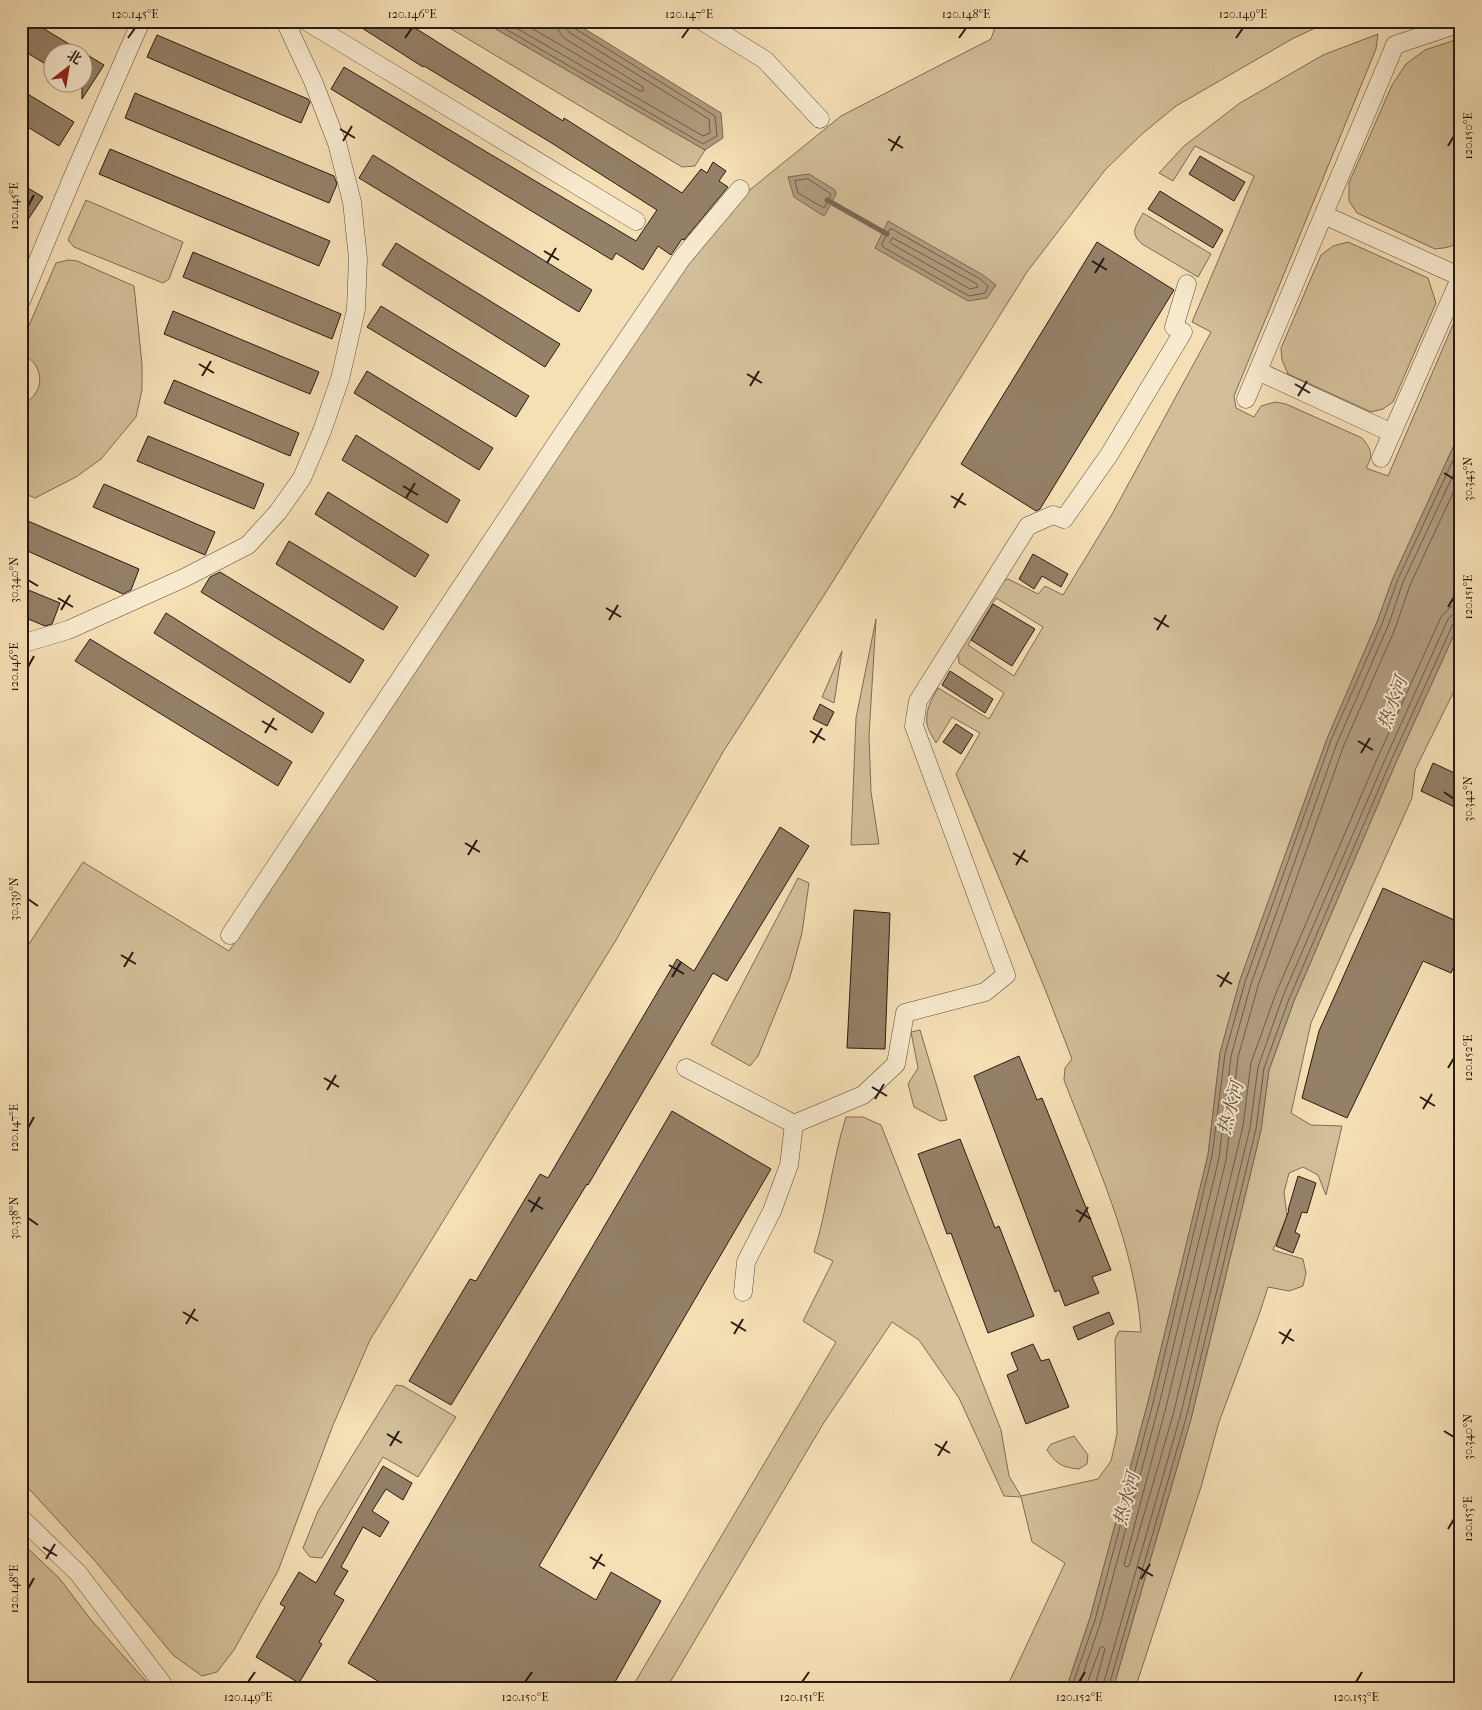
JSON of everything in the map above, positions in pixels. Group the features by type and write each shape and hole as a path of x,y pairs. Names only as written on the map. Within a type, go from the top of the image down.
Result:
{"street":[{"path":"21,301 141,21"},
{"path":"21,644 68,630 184,578 248,546 278,512 302,478 322,431 344,364 356,309 358,258 352,202 337,143 313,81 285,21"},
{"path":"306,21 636,221"},
{"path":"702,21 765,60 820,119"},
{"path":"1246,399 1395,45 1461,23"},
{"path":"230,935 560,438 677,266 740,189"},
{"path":"1324,215 1461,277 1381,458"},
{"path":"794,1124 863,1095 896,1064 905,1013 985,992 1006,976 914,726 918,701 1028,526 1053,515 1064,519 1109,455 1183,332 1174,327 1187,284"},
{"path":"1258,371 1392,433"},
{"path":"686,1068 794,1124"},
{"path":"742,1292 746,1262 772,1211 788,1165 794,1124"},
{"path":"21,1518 78,1572 162,1683"}],"shaded area":[{"path":"438,21 482,21 705,150 695,166 682,167"},
{"path":"997,21 1330,21 1292,39 1176,106 1142,134 1105,170 1027,272 723,752 616,940 370,1340 333,1425 278,1571 234,1650 217,1672 202,1676 173,1655 96,1562 31,1491 21,1483 21,956 83,862 229,951 675,280 746,193 841,116 991,39"},
{"path":"1378,34 1376,49 1234,396 1236,408 1254,417 1261,406 1275,402 1286,404 1362,438 1368,446 1371,456 1366,468 1388,476 1461,306 1461,430 1393,578 1377,622 1327,739 1240,980 1220,1053 1208,1155 1148,1402 1090,1618 1066,1689 1006,1689 1065,1563 1032,1542 1021,1497 1004,1496 959,1398 919,1340 892,1322 823,1424 666,1689 631,1689 836,1342 803,1321 833,1261 814,1252 846,1117 863,1117 881,1125 1001,1430 1009,1476 1021,1496 1098,1479 1111,1461 1117,1434 1115,1339 1119,1331 1141,1332 1131,1267 1112,1204 1064,1080 1065,1068 1072,1059 956,774 980,733 952,717 936,743 929,731 927,714 931,700 938,688 989,719 1004,693 959,663 958,654 1001,582 1008,579 1038,594 1045,586 1063,595 1111,516 1211,332 1192,322 1254,176 1195,146 1173,181 1159,173 1184,146 1240,103 1323,55","holes":["996,598 1043,627 1014,676 968,645"]},
{"path":"1461,38 1461,239 1459,242 1446,248 1435,249 1357,213 1349,201 1349,183 1392,85 1406,64 1425,50"},
{"path":"86,200 183,242 169,279 163,283 74,247 68,240"},
{"path":"1143,213 1211,254 1198,277 1138,240 1135,229"},
{"path":"1348,242 1428,278 1436,303 1393,402 1383,409 1371,412 1288,374 1282,360 1281,348 1321,255 1333,246"},
{"path":"68,260 77,261 134,286 142,364 142,390 136,417 101,459 76,477 35,498 21,492 21,405 35,394 40,378 35,364 21,352 21,344 56,263"},
{"path":"876,619 869,736 871,792 879,844 851,845 856,718"},
{"path":"1461,619 1461,677 1415,770 1412,798 1311,1023 1291,1113 1311,1125 1342,1126 1326,1195 1318,1175 1303,1167 1289,1173 1284,1192 1287,1216 1273,1250 1303,1259 1306,1273 1303,1286 1289,1291 1268,1287 1219,1422 1201,1487 1135,1689 1113,1689 1191,1419 1261,1130 1269,1070 1294,1001 1394,767"},
{"path":"842,651 834,703 822,697"},
{"path":"798,878 809,883 802,933 790,977 758,1056 750,1066 711,1044"},
{"path":"920,1030 947,1120 940,1121 914,1107 908,1084 918,1068 911,1032"},
{"path":"396,1385 403,1386 456,1417 418,1477 383,1457 322,1558 310,1557 303,1548 318,1511"},
{"path":"1074,1436 1088,1455 1087,1464 1079,1469 1060,1464 1047,1450 1051,1444"},
{"path":"21,1542 59,1578 92,1621 153,1689 21,1689"}],"water":[{"path":"482,21 572,21 721,113 723,138 705,150"},
{"path":"809,174 835,190 836,194 825,215 822,215 794,197 788,177"},
{"path":"888,221 983,275 996,285 987,298 968,301 875,248"},
{"name":"热水河","path":"1461,430 1461,619 1394,767 1294,1001 1269,1070 1261,1130 1191,1419 1113,1689 1066,1689 1090,1618 1148,1402 1208,1155 1220,1053 1240,980 1327,739 1377,622 1393,578"}],"building":[{"path":"21,21 31,21 66,42 42,42 42,62 21,49"},
{"path":"351,21 404,21 563,121 564,118 682,193 701,169 707,173 713,162 726,171 719,181 728,187 684,240 682,239 671,255 658,246 643,270 616,253 612,260 331,89 344,67 636,241 657,210 550,142 423,67"},
{"path":"157,35 308,99 310,102 301,123 147,57"},
{"path":"92,58 104,65 92,84"},
{"path":"21,90 74,122 59,146 21,123"},
{"path":"82,92 87,92 82,99"},
{"path":"135,93 334,176 337,184 329,203 125,118"},
{"path":"110,149 330,241 319,266 99,174"},
{"path":"373,155 592,290 579,312 359,178"},
{"path":"1200,156 1245,182 1234,201 1189,174"},
{"path":"21,184 43,197 21,230"},
{"path":"1160,191 1223,230 1213,248 1148,209"},
{"path":"1097,242 1174,290 1040,509 1036,511 961,464"},
{"path":"396,243 560,344 545,367 382,265"},
{"path":"193,252 341,314 332,339 183,277"},
{"path":"381,306 529,396 516,417 367,327"},
{"path":"173,311 319,372 310,394 164,334"},
{"path":"367,371 493,448 479,470 354,393"},
{"path":"174,380 299,433 290,456 164,403"},
{"path":"356,435 460,500 447,523 342,460"},
{"path":"148,436 264,484 254,509 137,461"},
{"path":"104,484 215,532 205,555 93,507"},
{"path":"328,492 429,555 415,577 315,514"},
{"path":"21,518 139,569 131,590 123,594 21,548"},
{"path":"289,541 398,607 383,630 276,564"},
{"path":"1033,554 1068,574 1061,587 1042,576 1034,589 1019,579"},
{"path":"220,572 364,660 350,683 201,592 210,577"},
{"path":"21,587 60,603 52,624 45,626 21,616"},
{"path":"993,604 1035,629 1012,666 971,640"},
{"path":"166,613 324,713 312,733 154,633"},
{"path":"90,639 292,762 278,786 75,661"},
{"path":"950,671 993,699 985,713 942,685"},
{"path":"820,704 834,712 827,726 813,719"},
{"path":"956,724 973,735 961,754 943,742"},
{"path":"1433,763 1461,776 1461,810 1421,791"},
{"path":"780,827 809,846 727,981 713,973 588,1185 451,1405 409,1381 470,1279 476,1281 540,1174 548,1178 677,959 694,971"},
{"path":"1383,888 1461,923 1461,951 1451,973 1423,961 1347,1118 1302,1098 1319,1031"},
{"path":"854,910 890,913 885,1049 847,1048"},
{"path":"1019,1056 1037,1100 1042,1098 1111,1270 1092,1277 1099,1293 1065,1306 1059,1290 1055,1292 974,1076"},
{"path":"672,1111 771,1169 539,1566 596,1600 611,1572 661,1601 611,1689 391,1689 348,1663"},
{"path":"960,1139 995,1228 999,1226 1034,1316 988,1333 951,1233 947,1234 918,1154"},
{"path":"1298,1176 1316,1183 1307,1213 1302,1212 1295,1232 1300,1235 1293,1253 1276,1246 1289,1210"},
{"path":"1109,1312 1114,1324 1078,1340 1073,1327"},
{"path":"1033,1344 1041,1361 1049,1359 1069,1407 1026,1424 1007,1375 1018,1370 1011,1353"},
{"path":"383,1466 412,1483 403,1500 386,1489 372,1511 389,1522 380,1537 363,1527 341,1567 348,1571 334,1594 344,1600 319,1642 322,1644 299,1683 256,1657 285,1607 280,1604 299,1572 316,1583"}],"waterway":[{"path":"827,200 887,234"}]}
